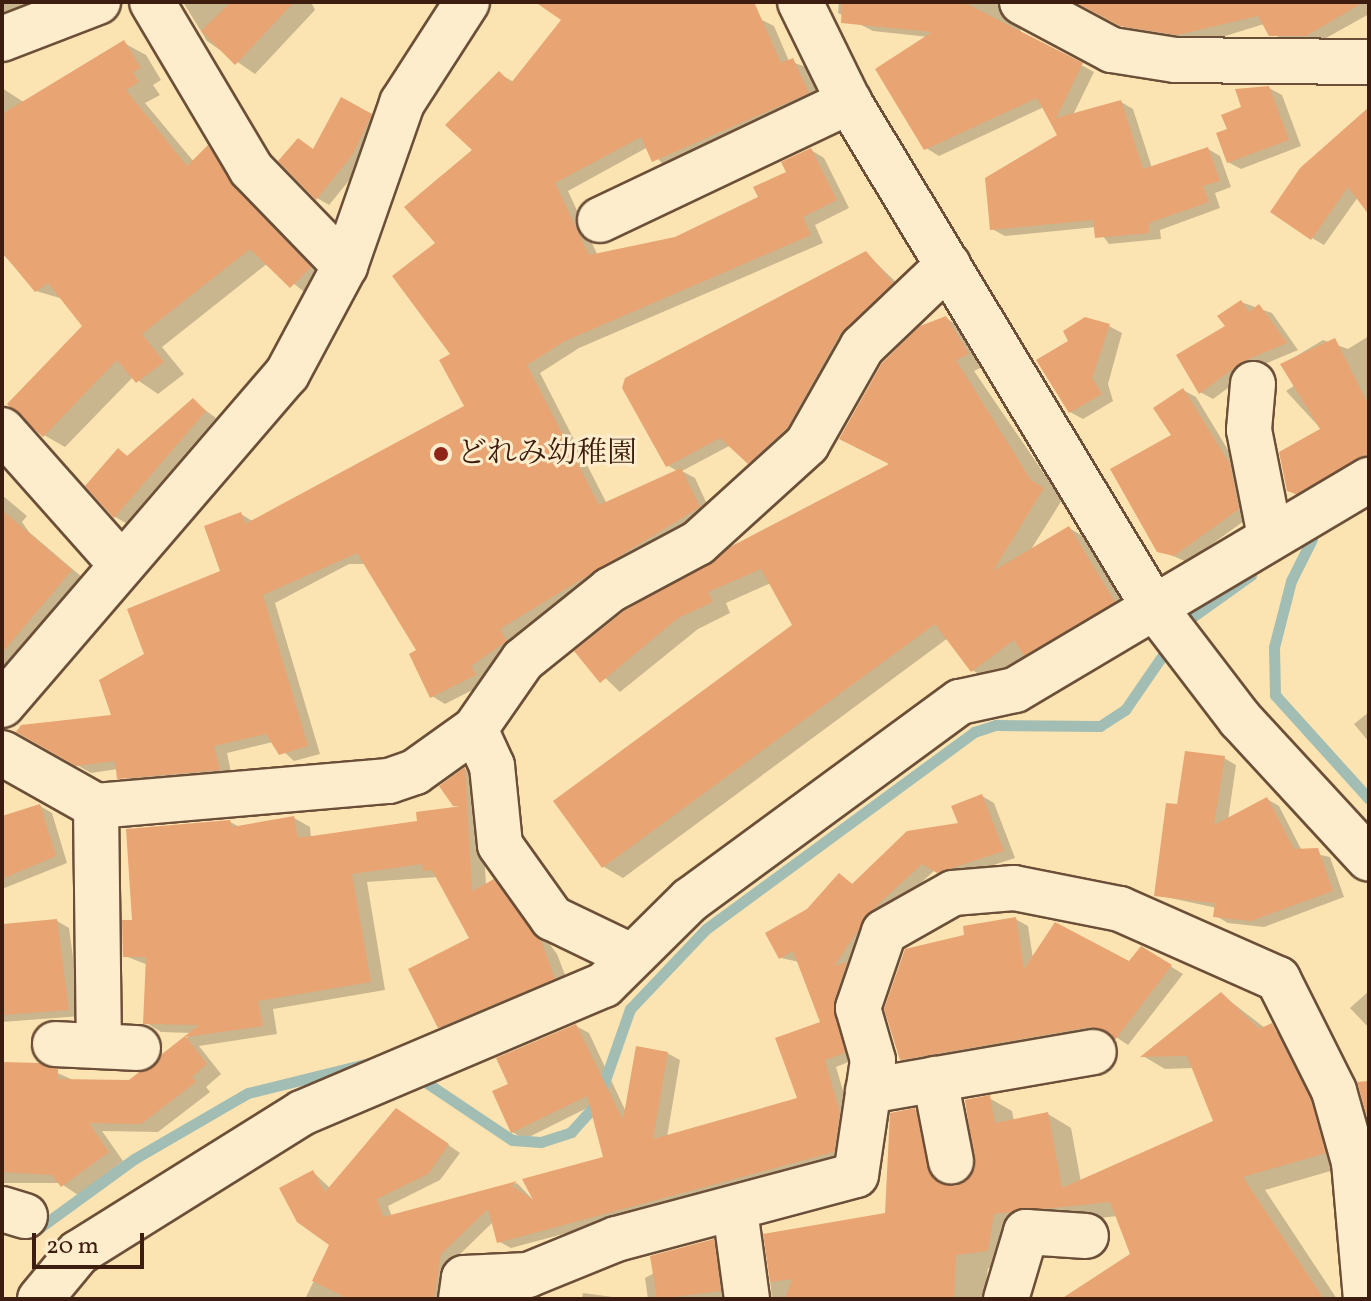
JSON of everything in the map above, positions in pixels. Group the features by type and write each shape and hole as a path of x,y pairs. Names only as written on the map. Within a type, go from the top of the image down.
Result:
{"street":[{"path":"2,39 98,2"},
{"path":"152,2 251,169 345,266"},
{"path":"2,705 287,374 345,266 402,103 467,2"},
{"path":"800,2 849,102 1166,621 1240,719 1369,859"},
{"path":"1022,2 1112,50 1175,60 1369,62"},
{"path":"600,220 849,102"},
{"path":"2,753 96,806 389,781 415,772 475,729 523,660 610,590 698,543 807,444 862,347 948,265"},
{"path":"1253,384 1249,430 1270,536"},
{"path":"2,430 121,564"},
{"path":"40,1299 78,1253 224,1157 302,1113 412,1070 604,985 629,955 690,900 960,702 1015,690 1166,621 1270,536 1369,480"},
{"path":"475,729 492,766 500,845 552,918 629,955"},
{"path":"55,1044 118,1047 96,806"},
{"path":"461,1299 464,1278 528,1275 616,1239 735,1210 856,1175 873,1060 858,1008 884,932 953,893 1065,894 1120,909 1278,979 1334,1091 1362,1161 1366,1274"},
{"path":"868,1091 1094,1052"},
{"path":"935,1079 951,1161"},
{"path":"735,1210 747,1299"},
{"path":"1006,1299 1026,1232 1086,1236"}],"building":[{"path":"231,2 294,2 235,65 201,31"},
{"path":"535,2 754,2 781,63 793,58 809,93 652,162 641,137 555,183 589,255 675,237 758,197 753,187 786,172 781,162 811,148 837,200 803,217 811,235 565,341 527,365 599,505 681,468 700,507 500,629 507,641 471,666 476,675 430,698 409,654 416,650 357,553 263,595 308,746 279,755 266,734 214,746 220,770 117,779 115,761 76,766 16,732 21,725 111,715 99,680 144,654 127,609 220,571 204,526 241,512 245,524 464,406 439,360 450,354 392,276 435,243 404,207 472,150 445,125 499,71 511,83 561,20"},
{"path":"842,2 963,2 1083,63 1056,118 1121,100 1143,169 1208,147 1220,181 1203,186 1209,202 1149,223 1149,233 1095,238 1093,220 990,230 985,178 1057,135 1037,98 924,150 875,69 932,32 841,23"},
{"path":"1075,2 1364,2 1306,36 1269,36 1258,16 1177,35 1120,26"},
{"path":"124,40 141,68 133,72 139,82 126,90 187,166 208,145 233,186 311,267 290,288 250,249 142,334 164,362 136,383 117,360 43,437 7,404 82,326 48,283 35,292 2,252 2,114"},
{"path":"1269,86 1289,140 1227,163 1216,133 1227,129 1221,115 1241,107 1235,89"},
{"path":"341,97 372,114 353,154 316,200 278,161 298,138 313,149"},
{"path":"1369,107 1369,215 1348,187 1311,240 1270,212 1300,168"},
{"path":"866,251 893,283 840,334 787,428 748,464 720,438 666,467 622,388 625,378"},
{"path":"1241,300 1249,312 1259,304 1287,343 1242,362 1199,394 1176,355 1225,326 1217,316"},
{"path":"946,316 969,354 956,360 1031,480 1044,488 993,571 1069,526 1115,602 1024,656 1014,640 971,672 935,624 602,868 553,801 792,625 761,569 708,592 713,602 678,618 600,683 574,651 624,611 730,547 889,464 839,439 882,363 920,326"},
{"path":"1085,317 1110,324 1092,378 1102,394 1069,413 1036,360 1068,341 1063,331"},
{"path":"1335,338 1369,406 1369,453 1296,494 1287,491 1279,452 1320,429 1280,364"},
{"path":"1183,388 1230,464 1239,509 1174,556 1157,552 1110,469 1171,435 1153,408"},
{"path":"193,398 206,411 114,518 85,486 118,448 127,456"},
{"path":"2,510 72,570 2,653"},
{"path":"1185,751 1225,756 1214,825 1267,797 1294,849 1318,848 1333,891 1251,921 1213,917 1215,903 1154,896 1166,803 1177,804"},
{"path":"465,767 472,891 494,879 542,943 555,979 438,1028 408,969 469,938 432,870 423,871 422,864 352,874 371,982 258,1001 263,1026 186,1037 207,1064 192,1077 196,1082 141,1124 89,1123 109,1152 61,1187 52,1175 3,1172 2,1062 40,1063 58,1069 58,1079 129,1080 199,1025 143,1024 146,957 123,957 122,920 132,920 126,829 230,820 232,827 294,816 298,838 417,821 416,812 462,806 453,806 439,786"},
{"path":"982,794 1004,851 937,873 922,864 871,911 834,966 847,962 834,1001 845,1053 825,1060 840,1113 834,1152 497,1243 488,1209 441,1254 434,1299 349,1299 312,1281 329,1245 297,1222 279,1188 313,1170 325,1192 396,1108 449,1144 428,1174 377,1199 383,1217 517,1181 512,1186 533,1200 522,1179 603,1157 587,1096 511,1133 492,1091 508,1084 496,1058 576,1024 623,1120 636,1046 668,1052 653,1139 797,1098 775,1038 820,1022 793,951 779,959 765,933 807,909 839,873 852,884 907,831 958,823 951,806"},
{"path":"40,804 56,856 2,879 2,816"},
{"path":"1016,917 1024,969 1055,922 1129,961 1141,946 1172,965 1115,1040 1090,1027 900,1060 884,1009 905,949 964,935 963,926"},
{"path":"57,919 69,1010 2,1015 3,924"},
{"path":"1221,992 1259,1029 1272,1023 1311,1100 1326,1153 1243,1177 1324,1299 1061,1299 1130,1254 1110,1202 994,1214 988,1251 956,1255 954,1299 785,1299 792,1279 770,1282 763,1234 885,1213 890,1113 915,1108 932,1177 955,1186 975,1168 965,1100 990,1095 995,1123 1048,1112 1062,1188 1213,1121 1187,1056 1140,1057"},
{"path":"1369,1081 1369,1123 1357,1082"},
{"path":"714,1239 721,1291 657,1299 650,1256"}],"waterway":[{"path":"1312,539 1291,581 1274,647 1275,695 1369,799"},
{"path":"1181,625 1251,575"},
{"path":"418,1077 512,1140 541,1142 571,1132 597,1103 630,1009 706,929 974,732 996,725 1100,726 1125,710 1171,643"},
{"path":"35,1231 134,1159 248,1093 369,1063"}],"place":[{"name":"どれみ幼稚園","path":"441,454"}]}
